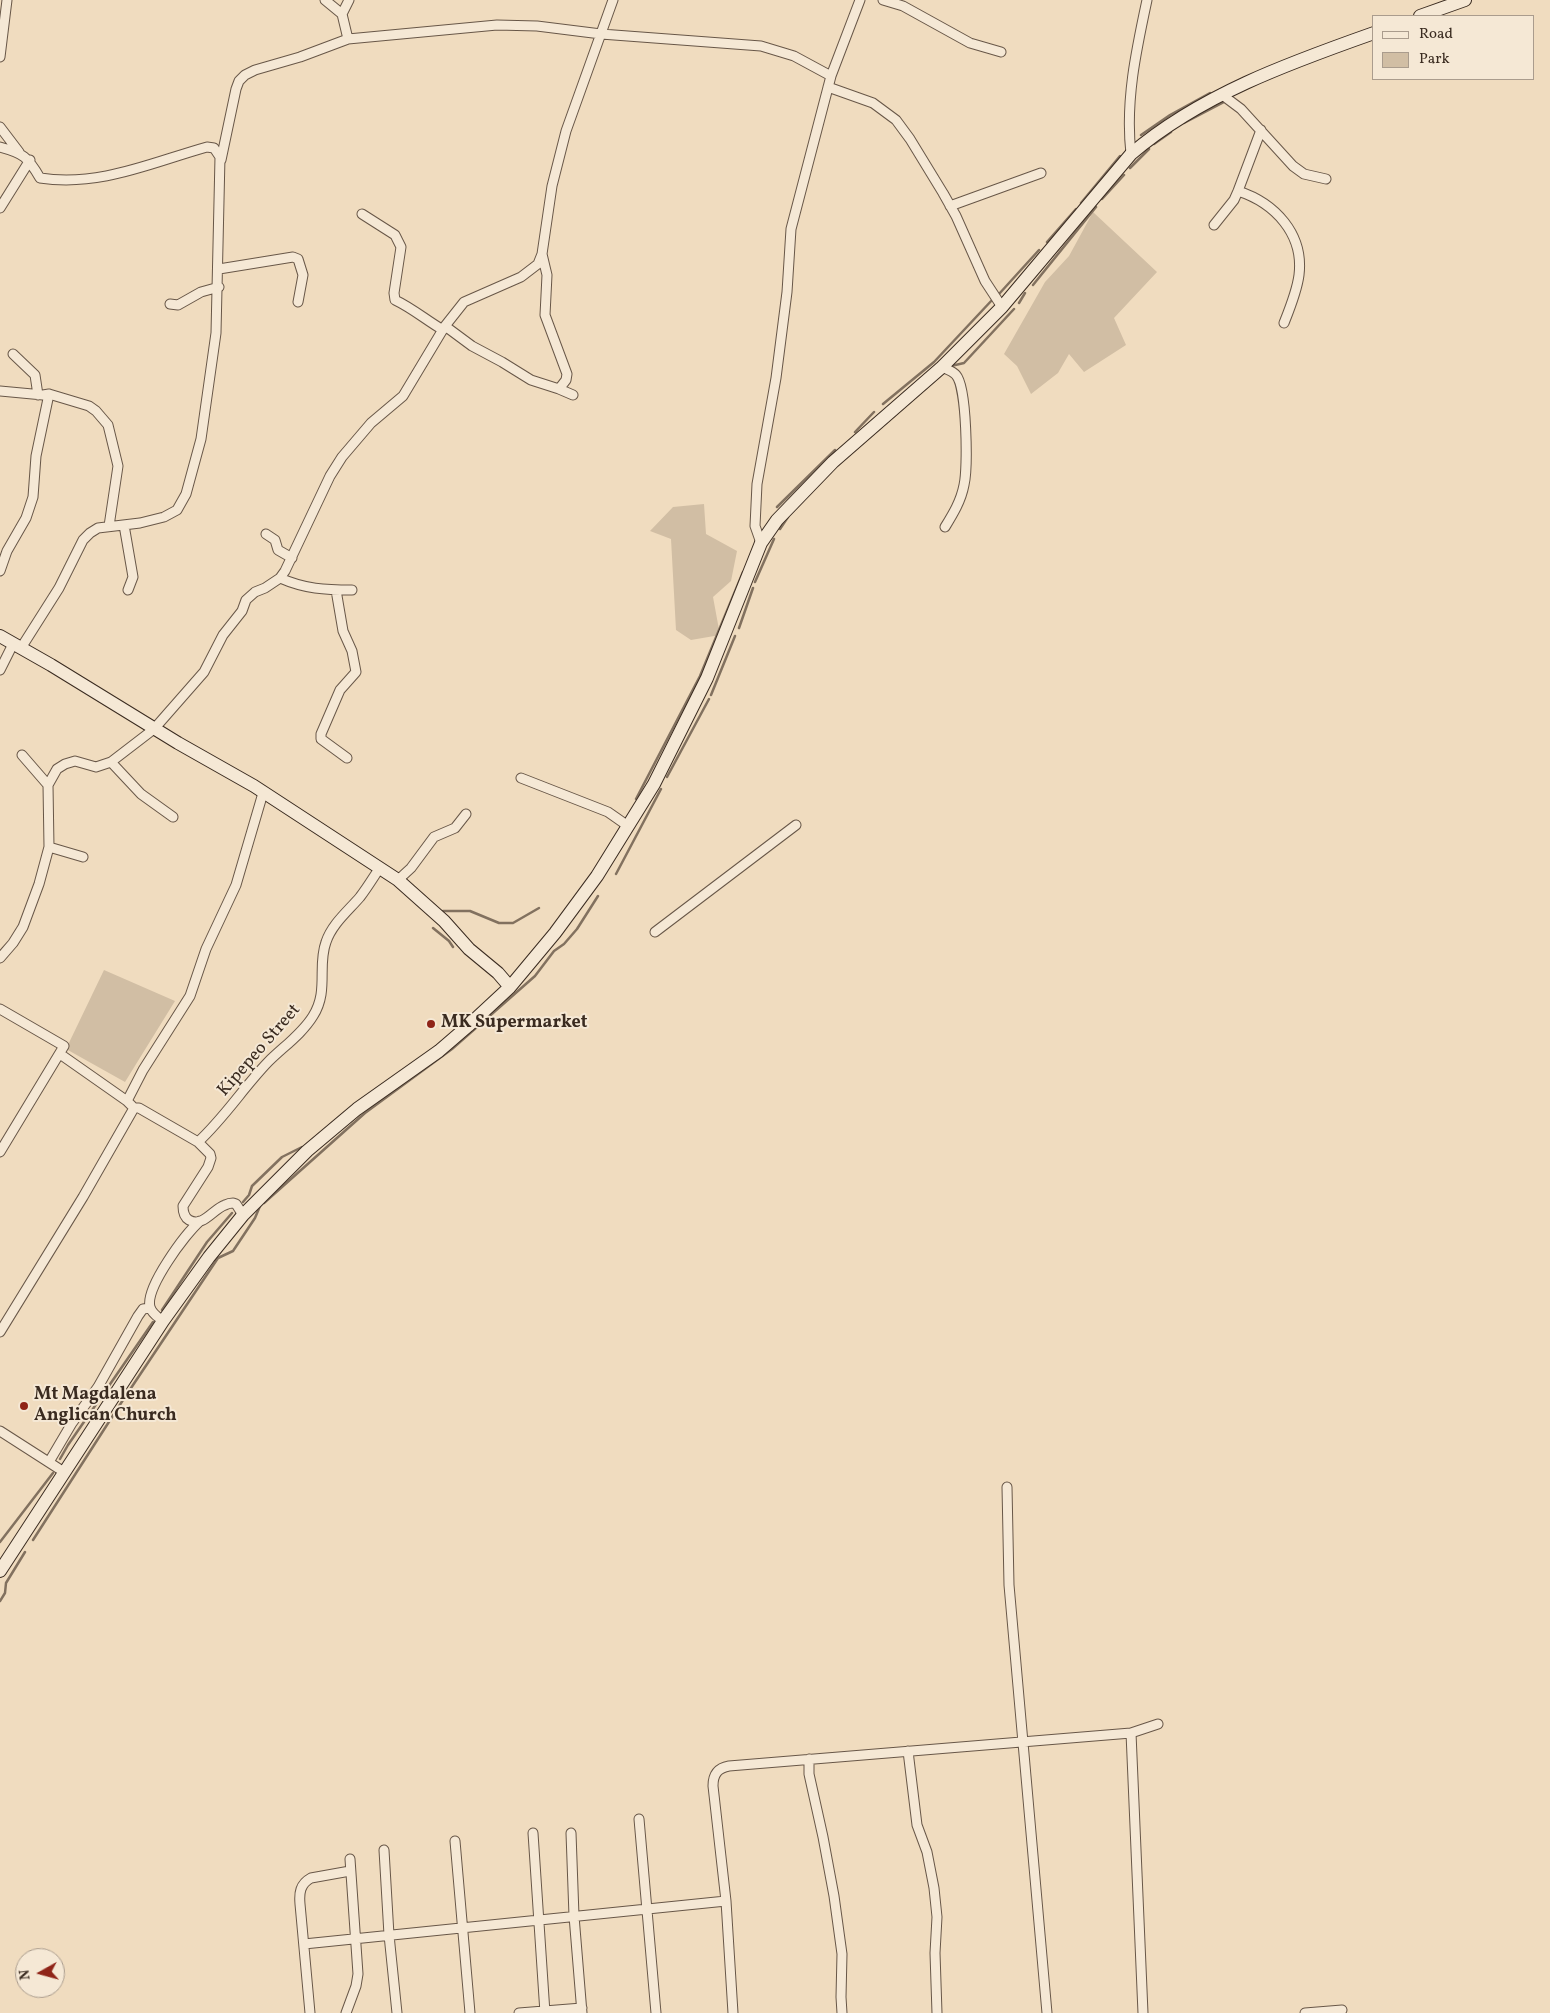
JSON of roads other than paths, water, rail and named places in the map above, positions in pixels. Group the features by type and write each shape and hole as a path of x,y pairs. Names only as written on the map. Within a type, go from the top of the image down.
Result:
{"main road":[{"path":"1423,15 1465,0"},
{"path":"0,1571 163,1321 209,1257 243,1215 307,1151 357,1109 439,1051 510,987 555,934 597,876 654,784 707,678 761,543 777,520 833,462 942,367 1002,307 1131,154 1156,133 1221,94 1322,52 1372,34"},
{"path":"0,636 310,821 398,880 444,920 469,949 498,973 510,987"}],"street":[{"path":"0,57 7,0"},
{"path":"324,0 342,14 348,39"},
{"path":"342,14 349,0"},
{"path":"0,958 13,943 23,927 39,884 49,848 48,785 57,769 75,761 96,767 110,762 154,729 204,672 225,631 242,611 246,600 255,592 280,578 292,558 330,476 342,457 371,424 403,396 444,328 464,302 521,277 538,264 542,254 552,186 566,131 613,0"},
{"path":"761,543 756,526 757,484 776,378 787,292 791,229 831,76 860,0"},
{"path":"883,0 903,6 970,42 1001,52"},
{"path":"1131,154 1129,124 1132,72 1146,0"},
{"path":"0,670 59,588 83,540 98,528 140,523 164,517 177,510 186,494 201,439 216,333 220,160 236,89 239,81 245,75 348,39 497,25 537,26 601,34 760,46 794,56 831,76"},
{"path":"828,87 873,104 896,120 910,139 950,206 985,281 1002,307"},
{"path":"1221,94 1241,109 1294,166 1304,174 1326,179"},
{"path":"0,127 19,152 30,160 40,178 62,181 101,178 207,147 217,150 220,160"},
{"path":"1214,225 1234,200 1260,130"},
{"path":"0,147 19,152"},
{"path":"0,208 30,160"},
{"path":"950,206 1041,173"},
{"path":"1238,191 1259,199 1279,216 1296,241 1299,258 1297,288 1284,323"},
{"path":"362,214 395,235 402,246 394,293 395,300 410,307 422,317 531,380 573,395"},
{"path":"542,254 547,276 545,315 567,374 566,380 559,389"},
{"path":"218,269 293,257 298,259 303,275 298,302"},
{"path":"170,304 178,305 200,292 218,287"},
{"path":"13,354 35,375 38,395"},
{"path":"942,367 956,374 960,384 966,440 964,486 959,504 945,527"},
{"path":"0,391 38,395 50,394 89,406 96,411 108,426 118,466 109,526"},
{"path":"0,571 7,551 26,518 33,497 37,448 50,394"},
{"path":"124,524 133,577 128,590"},
{"path":"266,534 275,540 278,550 292,558"},
{"path":"280,578 298,586 352,590"},
{"path":"336,590 343,632 352,651 356,672 340,690 321,734 322,739 347,758"},
{"path":"22,755 48,785"},
{"path":"110,762 141,794 172,816"},
{"path":"521,778 608,812 628,826"},
{"path":"0,1332 83,1196 131,1104 143,1070 190,996 206,950 236,885 263,793"},
{"path":"398,880 411,868 434,837 455,828 466,814"},
{"path":"655,932 796,825"},
{"path":"49,848 83,857"},
{"name":"Kipepeo Street","path":"198,1142 219,1122 258,1072 307,1025 314,1015 320,1003 322,964 326,940 339,919 361,895 379,868"},
{"path":"0,1009 64,1046 0,1152"},
{"path":"60,1054 131,1104 198,1142 210,1154 210,1163 184,1202 183,1209 188,1219 200,1221"},
{"path":"163,1321 150,1308 150,1299 170,1257 191,1229 222,1206 232,1203 236,1204 243,1215"},
{"path":"49,1462 72,1423 98,1387 142,1309 150,1308"},
{"path":"0,1431 64,1472"},
{"path":"1007,1487 1009,1586 1047,2013"},
{"path":"733,2013 726,1901 713,1786 717,1772 724,1767 1131,1733 1158,1724"},
{"path":"1131,1733 1143,2013"},
{"path":"908,1751 917,1825 927,1852 934,1888 937,1917 935,1953 937,2013"},
{"path":"809,1759 811,1782 830,1871 840,1944 842,2013"},
{"path":"638,1820 656,2013"},
{"path":"533,1833 545,2011"},
{"path":"519,2013 582,2010 574,1916 571,1833"},
{"path":"456,1841 470,2013"},
{"path":"384,1850 389,1935 397,2013"},
{"path":"346,2013 358,1980 350,1859"},
{"path":"310,2013 300,1896 301,1888 305,1881 319,1876 350,1871"},
{"path":"304,1944 726,1901"},
{"path":"1305,2013 1342,2010"}],"waterway":[{"path":"1141,135 1170,115 1210,93"},
{"path":"1184,123 1226,101"},
{"path":"1154,144 1171,132"},
{"path":"1130,168 1149,149"},
{"path":"1081,203 1120,156"},
{"path":"1102,199 1124,175"},
{"path":"1033,285 1096,207"},
{"path":"1047,242 1076,209"},
{"path":"999,294 1039,250"},
{"path":"1019,303 1025,293"},
{"path":"883,404 934,362 993,299"},
{"path":"951,366 964,363 1014,309"},
{"path":"855,432 874,412"},
{"path":"777,507 835,450"},
{"path":"780,529 788,517"},
{"path":"755,582 774,539"},
{"path":"636,799 700,676 743,572"},
{"path":"739,628 753,588"},
{"path":"711,695 735,636"},
{"path":"667,777 709,699"},
{"path":"616,874 661,789"},
{"path":"264,1203 365,1113 452,1049 535,976 554,951 564,944 577,929 598,896"},
{"path":"443,911 470,911 499,923 513,923 539,908"},
{"path":"433,928 449,941 453,947"},
{"path":"243,1202 249,1195 252,1186 282,1157 302,1147"},
{"path":"33,1540 123,1400 218,1258 233,1251 255,1218 260,1206"},
{"path":"162,1310 207,1242 232,1213"},
{"path":"60,1459 153,1322"},
{"path":"0,1542 53,1473"},
{"path":"0,1601 5,1593 6,1583 25,1552"}],"place":[{"name":"MK Supermarket","path":"431,1024"},
{"name":"Mt Magdalena Anglican Church","path":"24,1406"}]}
